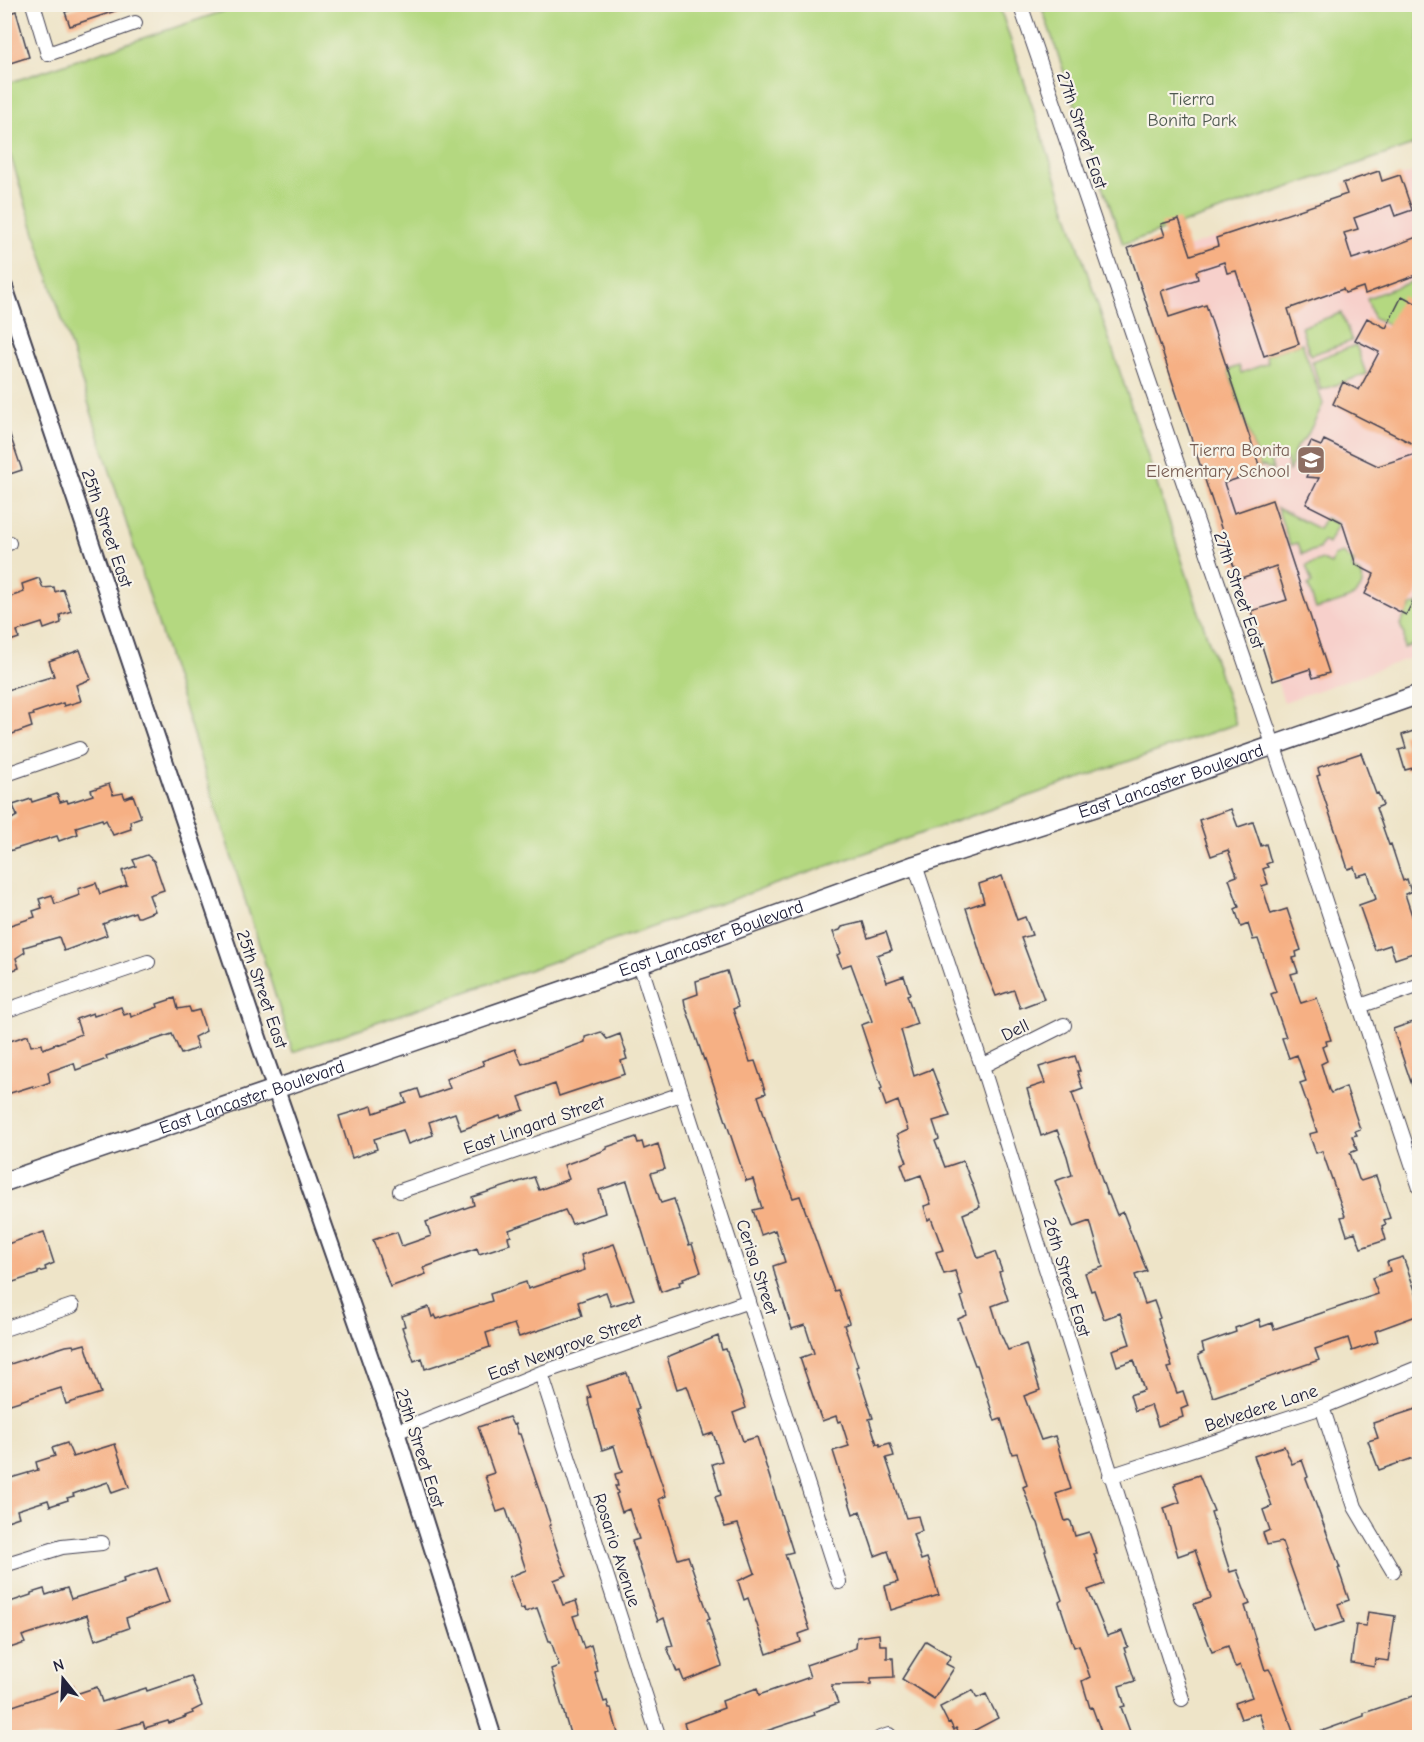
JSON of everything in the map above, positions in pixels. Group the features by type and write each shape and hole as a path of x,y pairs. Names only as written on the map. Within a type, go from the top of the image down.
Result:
{"main road":[{"name":"East Lancaster Boulevard","path":"4,1182 640,964 915,865 1109,803 1419,694"}],"street":[{"path":"33,4 48,54 135,23"},
{"name":"27th Street East","path":"1020,4 1273,744 1419,1188"},
{"name":"25th Street East","path":"4,287 276,1089 396,1432 493,1737"},
{"path":"4,775 79,749"},
{"name":"26th Street East","path":"915,865 982,1066 1182,1699"},
{"path":"4,1011 148,963"},
{"name":"Cerisa Street","path":"640,964 839,1582"},
{"path":"1360,1006 1419,985"},
{"name":"Dell","path":"982,1066 1064,1025"},
{"name":"East Lingard Street","path":"400,1191 681,1094"},
{"name":"East Newgrove Street","path":"396,1432 540,1373 749,1301"},
{"path":"4,1329 72,1306"},
{"name":"Belvedere Lane","path":"1110,1476 1322,1407 1419,1366"},
{"name":"Rosario Avenue","path":"540,1373 659,1737"},
{"path":"1322,1407 1355,1507 1393,1571"},
{"path":"4,1566 62,1547 102,1543"}],"shaded area":[{"name":"Tierra Bonita Elementary School","path":"1419,170 1419,655 1284,702 1136,264"}],"green space":[{"path":"245,4 999,5 1236,724 293,1052 4,135 5,84"},
{"name":"Tierra Bonita Park","path":"1041,5 1419,5 1419,143 1123,244"},
{"path":"1419,279 1419,341 1373,317 1367,298"},
{"path":"1341,313 1352,341 1310,355 1301,327"},
{"path":"1302,343 1323,404 1307,436 1296,447 1289,471 1287,459 1270,459 1273,470 1260,467 1228,370 1239,366 1241,373 1268,363 1266,355"},
{"path":"1356,345 1366,374 1321,390 1312,361"},
{"path":"1277,508 1319,529 1325,518 1338,524 1328,544 1323,541 1319,549 1302,554 1298,543 1290,545"},
{"path":"1343,553 1354,562 1352,568 1362,576 1362,584 1354,595 1347,599 1316,609 1308,585 1312,583 1306,566 1322,560 1331,564 1334,556"},
{"path":"1419,603 1419,643 1404,648 1404,635 1400,624 1411,606"}],"building":[{"path":"87,4 126,4 127,7 70,26 65,12"},
{"path":"16,11 29,57 4,65 4,15"},
{"path":"1379,171 1382,181 1400,175 1412,210 1395,216 1391,205 1354,218 1358,229 1344,233 1352,259 1371,253 1371,255 1419,236 1419,274 1365,294 1363,287 1345,293 1343,289 1288,309 1299,344 1264,356 1236,271 1227,273 1224,262 1196,271 1198,279 1161,291 1169,317 1206,305 1261,471 1224,483 1234,513 1272,500 1329,673 1313,678 1310,669 1273,681 1251,611 1287,600 1276,566 1238,579 1128,248 1165,236 1161,224 1179,219 1191,255 1218,246 1216,238 1347,194 1343,183"},
{"path":"1402,296 1419,305 1419,447 1333,404 1343,382 1359,390 1379,352 1355,340 1367,318 1386,328"},
{"path":"4,426 7,426 22,470 4,476"},
{"path":"1324,440 1378,466 1419,453 1419,589 1406,615 1365,594 1374,574 1356,565 1342,522 1306,504 1319,478 1306,477 1309,470 1300,465 1311,442 1321,446"},
{"path":"39,578 43,588 54,587 55,592 63,589 71,611 60,615 61,623 44,629 42,623 17,631 19,638 4,643 4,599 24,592 22,584"},
{"path":"80,650 91,679 76,685 81,701 64,706 63,703 33,713 34,715 29,716 32,727 4,737 4,691 54,676 49,661"},
{"path":"1419,729 1419,779 1417,779 1413,768 1405,770 1399,750 1406,748 1402,735"},
{"path":"1361,753 1376,794 1378,793 1383,805 1376,808 1389,845 1391,844 1403,881 1407,879 1411,892 1405,894 1419,937 1419,951 1395,959 1390,945 1375,950 1359,905 1376,899 1368,873 1357,876 1354,867 1348,869 1317,776 1320,775 1319,767"},
{"path":"109,784 113,795 123,793 125,798 133,795 141,817 130,821 131,829 113,835 106,820 103,822 102,819 76,827 78,834 59,841 57,836 9,851 4,839 5,823 17,816 13,805 57,794 60,802 67,800 68,803 93,795 91,790"},
{"path":"1231,809 1238,827 1253,822 1261,846 1266,844 1271,862 1263,869 1268,884 1262,886 1271,914 1287,909 1301,950 1296,952 1297,957 1293,958 1298,972 1291,974 1301,1003 1317,998 1331,1040 1326,1041 1327,1045 1322,1047 1327,1061 1321,1064 1331,1093 1346,1087 1360,1129 1355,1131 1357,1135 1352,1136 1357,1150 1350,1153 1361,1181 1376,1176 1390,1218 1384,1220 1386,1224 1382,1226 1386,1240 1361,1248 1355,1232 1347,1235 1341,1217 1345,1216 1322,1151 1316,1153 1309,1134 1317,1132 1300,1083 1306,1081 1297,1055 1289,1058 1282,1038 1286,1037 1271,994 1276,992 1258,939 1253,940 1248,924 1241,927 1235,909 1239,907 1229,879 1237,876 1228,850 1211,856 1199,820"},
{"path":"147,855 154,861 164,890 149,895 155,911 140,917 137,917 135,912 108,921 103,924 107,935 64,951 59,937 24,947 25,952 16,958 19,968 4,973 4,927 35,917 33,911 42,908 39,899 52,895 55,904 80,895 78,889 96,883 100,894 127,885 122,871 136,866 133,860"},
{"path":"1002,876 1017,920 1025,917 1032,935 1021,938 1044,999 1020,1008 1014,990 996,996 966,908 984,902 979,884"},
{"path":"863,922 868,938 886,932 892,950 877,955 887,982 904,976 910,994 907,995 917,1024 901,1030 914,1076 932,1069 950,1116 933,1121 939,1139 935,1141 945,1167 963,1161 974,1189 980,1207 963,1214 978,1258 995,1252 1002,1271 999,1272 1008,1300 992,1306 1000,1332 1008,1350 1026,1344 1040,1390 1024,1396 1041,1440 1055,1436 1071,1489 1056,1494 1065,1521 1071,1522 1075,1536 1089,1532 1097,1554 1094,1554 1104,1584 1088,1590 1107,1636 1122,1631 1128,1647 1124,1648 1135,1681 1119,1686 1125,1706 1121,1707 1132,1737 1103,1737 1092,1707 1090,1708 1082,1681 1090,1677 1079,1645 1074,1647 1059,1602 1062,1600 1038,1523 1033,1516 1023,1487 1027,1485 1017,1453 1012,1454 1001,1419 995,1421 977,1365 975,1365 958,1319 967,1315 955,1271 944,1274 936,1252 943,1250 931,1218 928,1220 924,1206 931,1204 921,1175 907,1180 901,1164 907,1162 897,1135 908,1130 898,1101 886,1106 861,1025 872,1021 851,964 842,967 837,955 841,953 833,932 842,927"},
{"path":"727,971 738,1007 733,1009 750,1062 755,1061 766,1093 758,1096 778,1157 793,1198 800,1196 834,1291 838,1290 849,1323 844,1325 873,1418 869,1419 877,1444 880,1443 880,1446 890,1443 894,1456 886,1458 906,1518 918,1516 922,1531 913,1534 921,1560 927,1558 939,1595 891,1610 885,1586 898,1582 888,1551 875,1556 860,1511 853,1514 833,1451 849,1446 841,1421 838,1422 836,1416 822,1421 800,1358 814,1353 805,1325 792,1329 775,1275 773,1266 785,1262 775,1230 761,1235 753,1210 762,1208 753,1179 746,1181 685,1005 684,999 698,994 696,981"},
{"path":"175,998 178,1009 189,1007 191,1012 199,1010 206,1031 194,1037 198,1048 181,1054 172,1034 106,1056 107,1059 76,1070 74,1063 48,1072 50,1082 4,1095 4,1043 28,1035 31,1046 42,1044 43,1049 81,1034 76,1019 121,1007 124,1015 130,1013 131,1017"},
{"path":"1416,1021 1419,1033 1419,1099 1417,1100 1393,1029"},
{"path":"601,1032 607,1039 620,1034 627,1059 621,1061 625,1074 559,1096 555,1084 519,1097 524,1110 461,1130 455,1113 429,1122 433,1135 408,1144 403,1130 374,1139 377,1149 352,1158 339,1116 372,1106 374,1113 406,1102 403,1094 418,1089 421,1098 450,1088 446,1079 484,1065 482,1061 515,1049 522,1064 585,1042 585,1037"},
{"path":"1075,1056 1083,1089 1072,1093 1107,1195 1117,1215 1123,1212 1147,1271 1135,1275 1145,1304 1154,1301 1172,1367 1168,1368 1177,1393 1183,1391 1188,1406 1181,1409 1183,1417 1158,1426 1151,1405 1135,1411 1130,1395 1144,1390 1134,1360 1117,1366 1112,1350 1130,1344 1120,1313 1104,1319 1094,1290 1091,1291 1085,1273 1103,1267 1090,1221 1073,1227 1055,1181 1072,1175 1067,1156 1057,1130 1041,1136 1027,1089 1045,1083 1039,1067"},
{"path":"636,1137 638,1143 642,1142 644,1149 658,1144 665,1169 651,1173 661,1203 674,1199 689,1245 692,1244 701,1272 683,1278 684,1281 679,1282 680,1285 661,1292 627,1181 599,1190 605,1213 572,1224 565,1210 509,1230 510,1244 479,1254 477,1248 423,1268 426,1274 390,1287 373,1240 397,1232 402,1246 431,1236 426,1222 474,1205 472,1197 534,1177 539,1190 569,1179 564,1165"},
{"path":"44,1232 54,1263 45,1267 46,1270 38,1274 4,1285 4,1245"},
{"path":"614,1244 634,1299 611,1306 606,1292 578,1302 582,1316 519,1337 514,1324 486,1333 490,1347 425,1369 422,1358 414,1361 402,1327 405,1326 402,1316 429,1307 432,1317 435,1315 437,1319 492,1301 490,1294 526,1282 528,1289 585,1270 581,1255"},
{"path":"1403,1257 1419,1301 1419,1315 1375,1331 1378,1342 1352,1351 1348,1338 1315,1349 1319,1360 1213,1397 1198,1355 1204,1352 1202,1344 1236,1332 1235,1328 1259,1319 1261,1327 1272,1323 1274,1329 1378,1294 1372,1278 1390,1271 1387,1262"},
{"path":"718,1336 722,1350 726,1349 746,1408 733,1413 743,1441 757,1437 793,1552 785,1554 810,1630 799,1634 801,1642 767,1654 748,1598 744,1600 738,1581 755,1573 738,1524 725,1527 715,1497 721,1495 712,1464 722,1461 713,1433 704,1436 688,1388 687,1386 677,1389 667,1357"},
{"path":"85,1344 101,1393 66,1404 61,1388 4,1406 4,1366 66,1346 73,1345 74,1347"},
{"path":"627,1373 639,1408 636,1409 666,1496 659,1499 678,1559 688,1556 710,1619 707,1620 722,1666 684,1681 680,1671 677,1672 667,1647 673,1646 664,1618 658,1621 653,1608 632,1541 639,1539 629,1509 622,1512 616,1494 618,1493 615,1486 618,1486 615,1474 622,1472 614,1446 602,1450 589,1405 588,1398 591,1397 587,1386"},
{"path":"1419,1408 1419,1456 1379,1470 1368,1441 1378,1438 1373,1423"},
{"path":"509,1417 520,1434 567,1575 554,1580 563,1605 576,1601 580,1614 573,1616 584,1648 591,1645 596,1662 596,1677 604,1702 607,1701 611,1708 619,1737 571,1737 551,1669 559,1666 551,1641 549,1641 537,1608 525,1612 524,1608 521,1609 509,1577 526,1570 506,1509 497,1512 485,1476 494,1473 478,1427"},
{"path":"67,1443 73,1457 115,1444 129,1487 112,1493 108,1482 73,1494 74,1496 67,1498 68,1500 50,1506 48,1500 17,1510 19,1517 7,1521 4,1515 4,1480 38,1470 36,1462 55,1456 52,1448"},
{"path":"1284,1446 1292,1464 1302,1460 1308,1477 1306,1478 1340,1568 1338,1568 1349,1600 1338,1604 1344,1622 1314,1632 1282,1542 1267,1545 1263,1533 1270,1530 1263,1510 1272,1506 1254,1456"},
{"path":"1199,1475 1214,1511 1211,1512 1230,1572 1237,1570 1250,1604 1245,1606 1265,1670 1269,1669 1273,1676 1295,1737 1267,1737 1259,1713 1241,1719 1235,1703 1252,1697 1240,1665 1236,1667 1234,1665 1228,1646 1212,1652 1194,1604 1211,1598 1195,1550 1178,1556 1164,1508 1180,1502 1175,1483"},
{"path":"157,1568 169,1602 126,1618 129,1628 95,1640 87,1615 22,1636 25,1643 4,1650 4,1604 44,1589 46,1595 67,1588 71,1599 124,1583 123,1579"},
{"path":"1368,1612 1395,1616 1388,1661 1375,1659 1374,1667 1351,1663 1356,1625 1366,1626"},
{"path":"879,1634 880,1645 887,1645 887,1658 893,1658 894,1677 871,1678 871,1684 831,1685 838,1703 814,1712 815,1715 760,1733 761,1737 689,1737 684,1723 724,1708 722,1701 757,1688 759,1695 810,1677 806,1665 856,1648 857,1637"},
{"path":"926,1641 951,1656 946,1664 954,1668 934,1699 902,1679"},
{"path":"191,1676 202,1706 186,1717 169,1723 168,1721 145,1728 143,1722 92,1737 4,1737 4,1709 66,1688 73,1686 76,1694 97,1687 102,1702 146,1688 147,1691"},
{"path":"973,1690 977,1698 986,1694 998,1718 962,1737 956,1728 954,1730 950,1722 948,1723 940,1707"},
{"path":"1419,1694 1419,1737 1308,1736 1364,1716 1364,1713"}],"place":[{"name":"Tierra Bonita Elementary School","path":"1311,460"}]}
